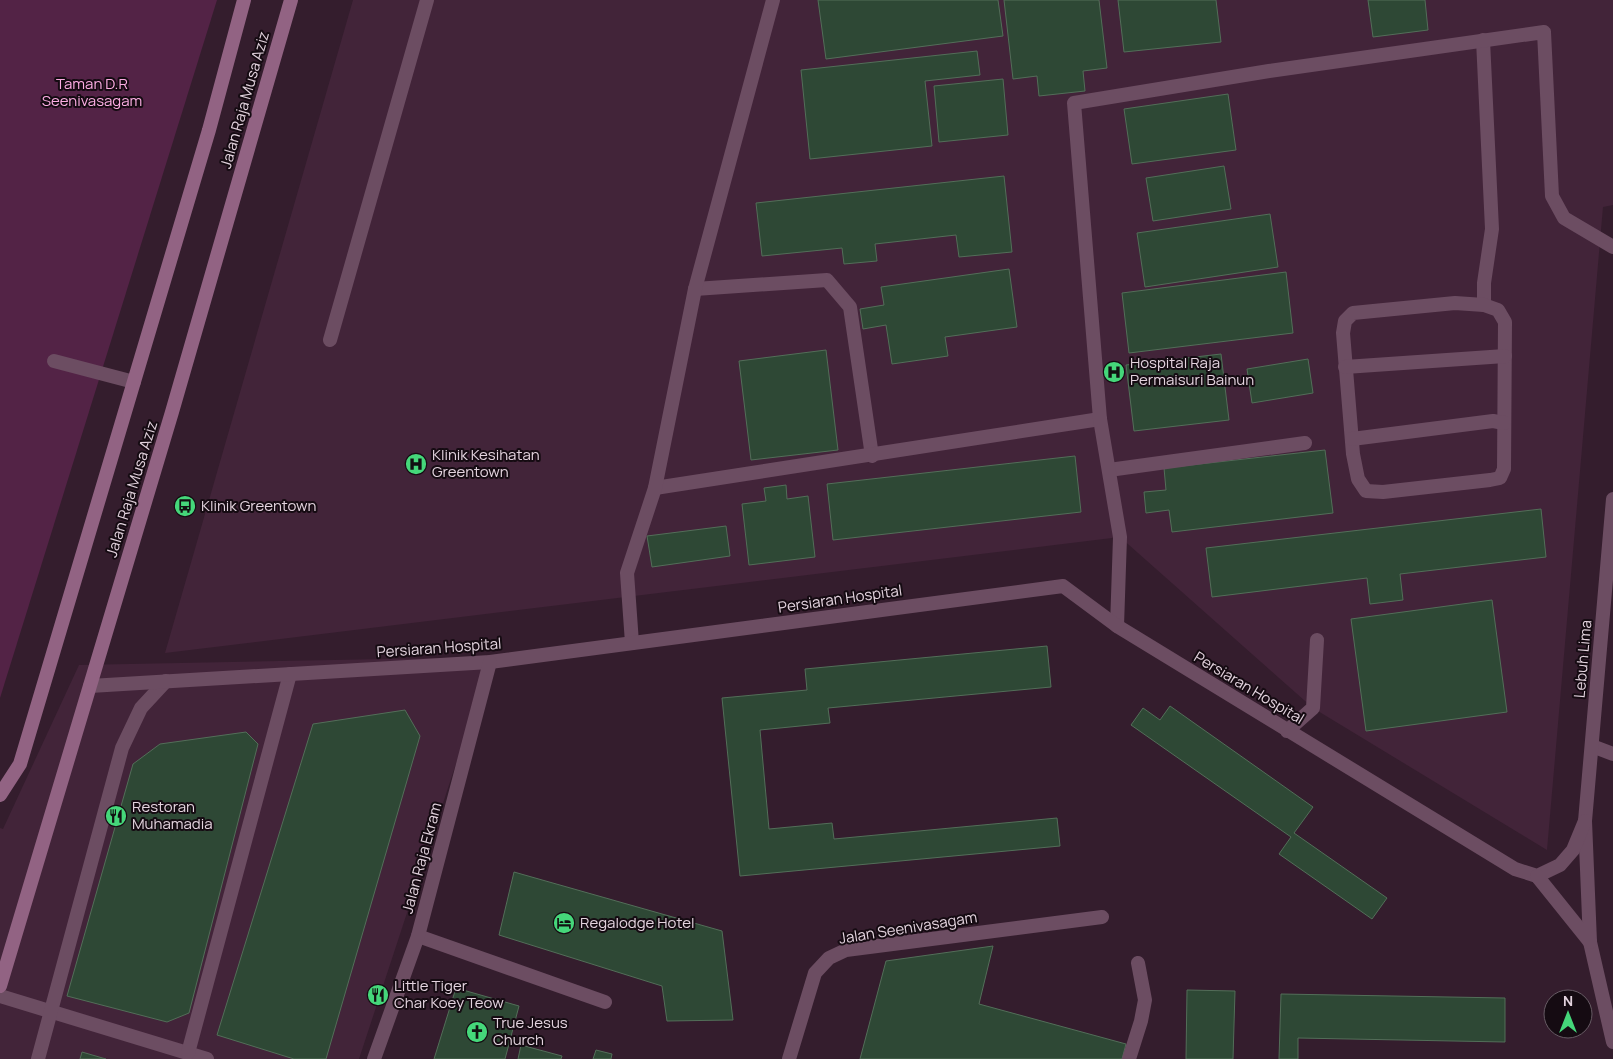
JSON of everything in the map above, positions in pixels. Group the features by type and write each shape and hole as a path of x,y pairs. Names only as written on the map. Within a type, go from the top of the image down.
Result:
{"main road":[{"name":"Jalan Raja Musa Aziz","path":"0,795 20,764 209,130 244,0"},
{"name":"Jalan Raja Musa Aziz","path":"0,986 172,412 290,0"}],"street":[{"path":"330,340 427,0"},
{"path":"632,643 627,574 655,488 695,289 773,0"},
{"path":"1117,626 1120,537 1100,419 1074,103 1239,75 1544,32 1552,196 1564,218 1613,247"},
{"path":"1483,40 1492,229 1484,282 1484,305"},
{"path":"695,289 826,280 850,307 872,456"},
{"path":"1455,303 1484,305 1498,310 1505,322 1504,469 1500,478 1383,492 1366,491 1358,479 1353,454 1345,367 1343,333 1345,321 1353,313 1455,303"},
{"path":"1345,367 1505,356"},
{"path":"54,361 134,382"},
{"path":"655,488 872,456 1100,419"},
{"path":"1352,438 1493,421 1504,424"},
{"path":"1109,470 1305,443"},
{"name":"Lebuh Lima","path":"1613,499 1585,821 1590,942 1613,1042"},
{"name":"Persiaran Hospital","path":"90,686 490,662 1063,586 1117,626 1515,869 1537,876"},
{"path":"1287,730 1314,708 1317,640"},
{"name":"Jalan Raja Ekram","path":"374,1059 418,936 490,662"},
{"path":"188,1053 290,674"},
{"path":"38,1059 122,748 141,708 166,681"},
{"path":"1592,746 1613,754"},
{"name":"Lebuh Lima","path":"1585,821 1573,850 1560,865 1537,876 1590,942"},
{"name":"Jalan Seenivasagam","path":"790,1059 815,973 829,958 846,950 1102,917"},
{"path":"418,936 605,1002"},
{"path":"1129,1059 1141,1021 1145,1000 1138,962"},
{"path":"0,996 207,1059"}],"shaded area":[{"name":"Hospital Raja Permaisuri Bainun","path":"353,0 1613,0 1613,205 1603,207 1547,850 1313,708 1120,537 165,653"},
{"path":"491,657 359,1059 0,1059 0,828 3,829 79,665"}],"green space":[{"name":"Taman D.R Seenivasagam","path":"0,0 217,0 0,698"}],"building":[{"path":"818,0 998,0 1003,36 826,59"},
{"path":"1004,0 1099,0 1107,68 1083,71 1085,91 1039,96 1037,76 1013,79"},
{"path":"1118,0 1216,0 1221,42 1124,52"},
{"path":"1368,0 1425,0 1428,30 1373,37"},
{"path":"977,51 980,75 925,81 932,146 810,159 801,70"},
{"path":"1003,79 1008,135 939,142 934,86"},
{"path":"1228,94 1236,150 1132,164 1124,109"},
{"path":"1224,166 1231,209 1153,221 1146,178"},
{"path":"1004,176 1012,252 959,257 956,235 875,244 877,261 844,264 842,248 762,256 756,203"},
{"path":"1270,214 1278,267 1145,287 1137,233"},
{"path":"1009,269 1017,327 945,337 948,356 892,364 886,325 863,329 860,309 884,305 881,287"},
{"path":"1286,272 1293,333 1129,353 1122,293"},
{"path":"826,350 838,450 751,460 739,361"},
{"path":"1221,354 1229,420 1134,431 1126,365"},
{"path":"1308,359 1313,393 1252,403 1247,369"},
{"path":"1325,450 1333,513 1172,532 1169,510 1146,513 1144,492 1166,490 1164,468"},
{"path":"1075,456 1081,512 833,540 827,484"},
{"path":"786,485 787,499 808,496 815,557 749,565 742,504 766,501 764,488"},
{"path":"1541,509 1546,557 1400,574 1403,600 1370,604 1367,578 1212,597 1206,548"},
{"path":"726,526 730,556 652,567 647,536"},
{"path":"1492,600 1507,712 1366,731 1351,619"},
{"path":"1047,646 1051,687 828,708 830,723 760,730 769,829 832,823 834,839 1057,818 1060,846 740,876 722,698 807,690 805,669"},
{"path":"1170,706 1313,807 1294,833 1387,898 1372,919 1279,854 1291,837 1131,725 1143,708 1160,720"},
{"path":"405,710 420,736 326,1059 294,1059 217,1035 313,724"},
{"path":"246,732 258,744 189,1013 167,1022 67,996 133,764 160,744"},
{"path":"514,872 722,931 733,1020 667,1021 662,986 499,935"},
{"path":"993,946 979,1004 1126,1044 1122,1059 860,1059 886,961"},
{"name":"True Jesus Church","path":"456,988 519,1006 505,1059 434,1059"},
{"path":"1187,990 1235,991 1233,1059 1186,1059"},
{"path":"1281,994 1505,998 1505,1042 1298,1038 1298,1059 1279,1059"},
{"path":"521,1045 562,1056 561,1059 518,1059"},
{"path":"596,1050 612,1054 611,1059 593,1059"},
{"path":"82,1052 106,1059 80,1059"}],"place":[{"name":"Hospital Raja Permaisuri Bainun","path":"1114,372"},
{"name":"Klinik Kesihatan Greentown","path":"416,464"},
{"name":"Klinik Greentown","path":"185,506"},
{"name":"Restoran Muhamadia","path":"116,816"},
{"name":"Regalodge Hotel","path":"564,923"},
{"name":"Little Tiger Char Koey Teow","path":"378,995"},
{"name":"True Jesus Church","path":"477,1032"}]}
